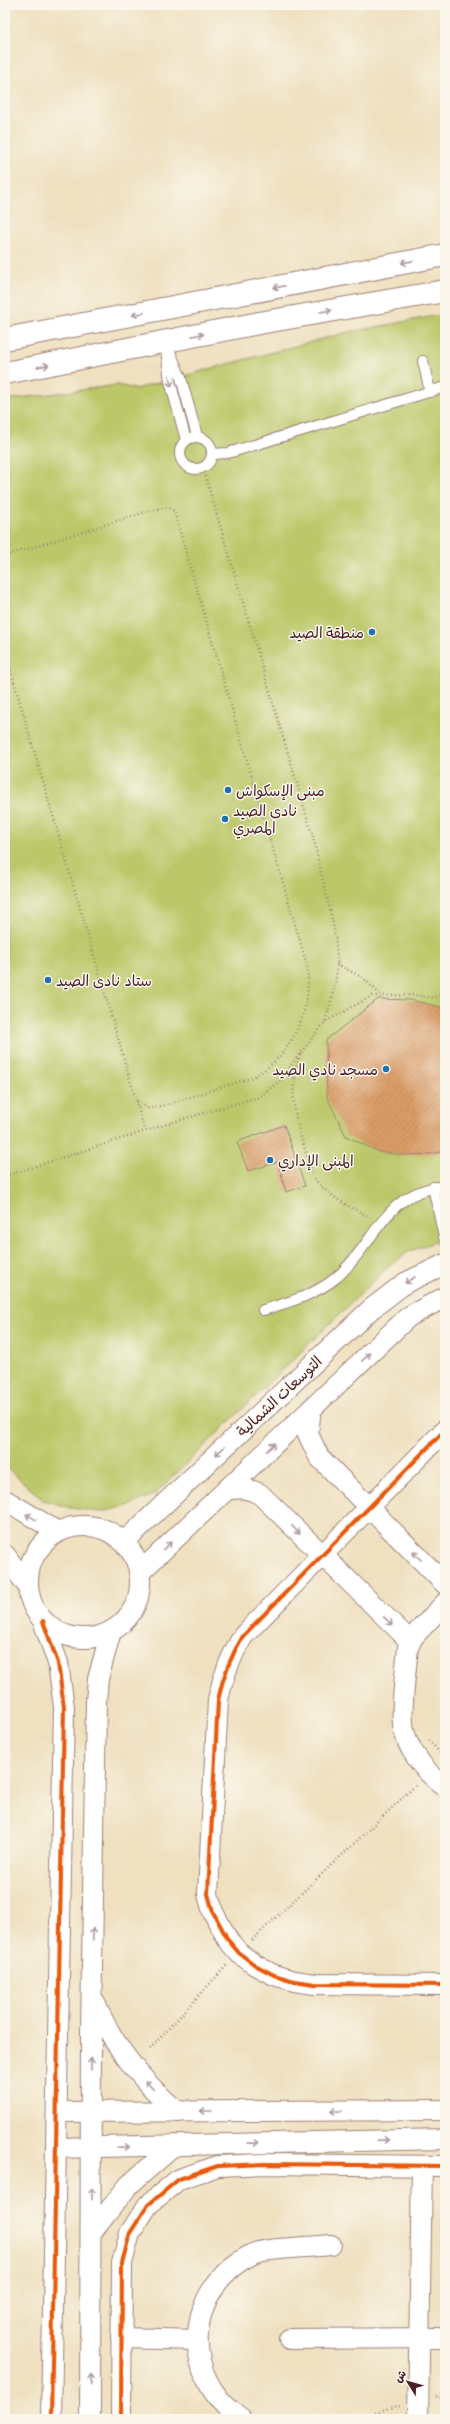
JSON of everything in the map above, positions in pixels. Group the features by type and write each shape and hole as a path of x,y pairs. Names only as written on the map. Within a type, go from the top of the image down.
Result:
{"street":[{"path":"5,339 445,255"},
{"path":"5,373 259,323 445,291"},
{"path":"158,310 165,342"},
{"name":"التوسعات الشمالية","path":"124,1542 370,1310 405,1283 445,1264"},
{"path":"139,1573 408,1317 445,1297"},
{"path":"311,1409 308,1434 312,1446 319,1457 445,1584"},
{"path":"445,1430 243,1636 228,1663 218,1700 208,1894 220,1927 239,1953 274,1975 294,1981 315,1984 445,1984"},
{"path":"226,1490 243,1488 260,1494 410,1642"},
{"path":"5,1500 58,1532"},
{"path":"27,1585 32,1560 47,1539 69,1527 93,1526 109,1532 124,1542 131,1551 139,1573 140,1587 130,1613 111,1631 98,1636 82,1638 67,1636 53,1629 43,1621"},
{"path":"5,1555 27,1585 32,1604 43,1621 58,1663 64,1707 51,2419"},
{"path":"445,1603 410,1642 408,1647 403,1725 408,1742 417,1759 429,1773 445,1786"},
{"path":"90,2419 91,2112 96,1701 98,1679 111,1631"},
{"path":"92,1996 109,2034 125,2057 147,2084 178,2112"},
{"path":"57,2112 445,2110"},
{"path":"56,2148 445,2139"},
{"path":"91,2233 129,2185 175,2145"},
{"path":"121,2419 122,2263 130,2233 148,2205 179,2179 218,2166 445,2166"},
{"path":"418,2409 422,2166"},
{"path":"242,2419 230,2411 212,2391 201,2367 197,2340 199,2318 207,2298 219,2279 235,2264 255,2253 331,2245"},
{"path":"121,2338 197,2340"},
{"path":"289,2339 445,2338"}],"lane":[{"path":"165,342 181,378 197,436 210,444 213,454 208,465 202,468 191,468 182,461 180,450 186,440 197,436"},
{"path":"165,342 170,381 186,440"},
{"path":"424,361 430,392"},
{"path":"213,454 228,453 445,388"},
{"path":"263,1310 302,1298 328,1284 346,1268 381,1222 409,1195 433,1187 445,1186"},
{"path":"433,1187 445,1241"}],"path":[{"path":"202,468 314,844 329,907 337,964 325,1022"},
{"path":"5,556 152,510 168,507 174,511 307,965 309,979 306,998 296,1032 283,1053 267,1069 253,1077 163,1106 148,1108 137,1101"},
{"path":"5,651 145,1131"},
{"path":"337,964 363,978 380,995"},
{"path":"5,1176 145,1131 259,1097 279,1081 325,1022 372,996 415,995 435,998 445,993"},
{"path":"301,1052 293,1080 292,1101 298,1127 315,1181 352,1208 381,1222"},
{"path":"426,1736 445,1759"},
{"path":"150,2049 239,1953 429,1773"},
{"path":"352,2419 418,2409"}],"green space":[{"name":"نادى الصيد المصري","path":"445,314 445,1238 408,1252 386,1269 155,1494 128,1506 100,1512 71,1508 43,1500 5,1466 5,400 118,385 135,389 344,333"}],"building":[{"name":"مسجد نادي الصيد","path":"378,999 410,1000 445,1008 445,1151 430,1154 403,1155 379,1152 346,1136 327,1097 326,1040"},
{"name":"المبنى الإداري","path":"284,1125 305,1186 286,1192 278,1162 248,1171 237,1142"}],"cycle path":[{"path":"445,1430 243,1636 234,1651 222,1683 218,1700 208,1894 213,1912 228,1940 239,1953 255,1965 274,1975 294,1981 315,1984 445,1985"},
{"path":"43,1621 58,1663 64,1707 51,2419"},
{"path":"121,2419 122,2263 130,2233 148,2205 179,2179 218,2166 264,2164 445,2166"}],"place":[{"name":"منطقة الصيد","path":"372,632"},
{"name":"مبنى الإسكواش","path":"228,790"},
{"name":"نادى الصيد المصري","path":"225,819"},
{"name":"ستاد نادى الصيد","path":"48,980"},
{"name":"مسجد نادي الصيد","path":"386,1069"},
{"name":"المبنى الإداري","path":"270,1160"}]}
